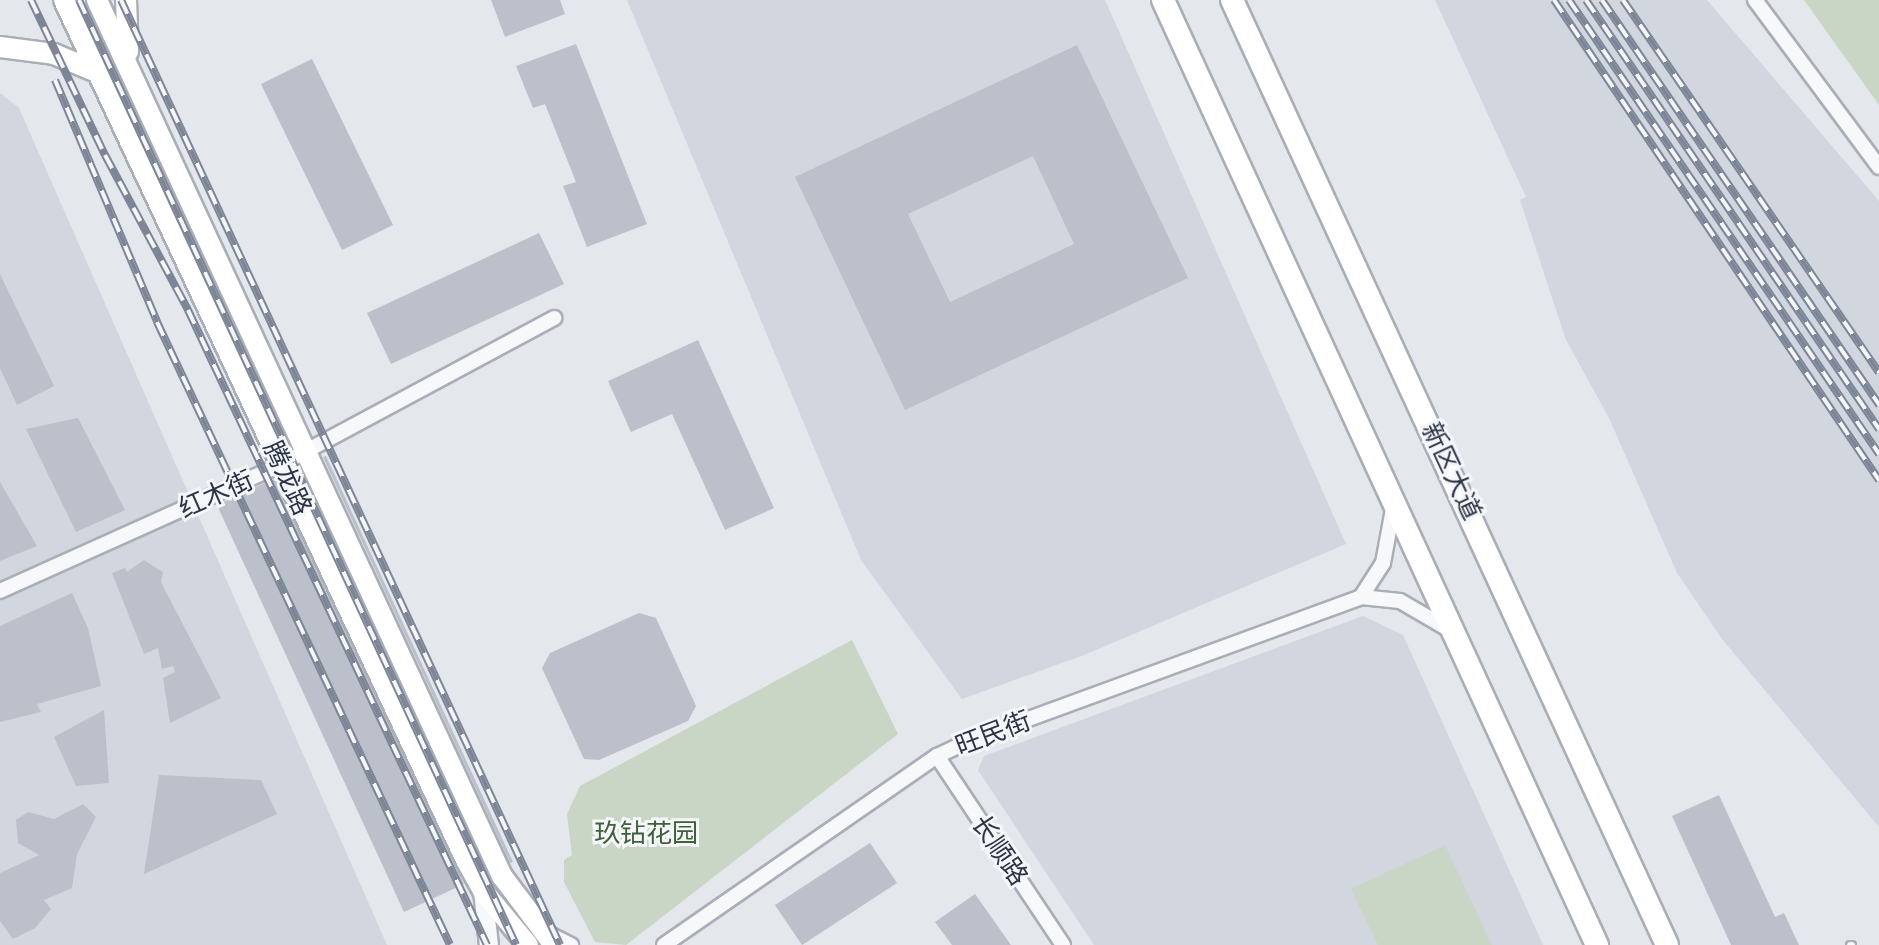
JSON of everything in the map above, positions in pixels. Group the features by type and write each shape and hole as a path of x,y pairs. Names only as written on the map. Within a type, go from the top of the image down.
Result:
{"main road":[{"name":"腾龙路","path":"64,0 483,891 528,945"},
{"name":"腾龙路","path":"97,0 502,876 551,940"},
{"path":"126,0 134,79"},
{"path":"1163,0 1597,945"},
{"name":"新区大道","path":"1232,0 1667,945"},
{"path":"0,47 54,54 99,73"}],"street":[{"path":"1755,0 1879,167"},
{"name":"红木街","path":"0,591 282,464 554,318"},
{"path":"1394,501 1383,563 1361,597 1400,601 1454,632"},
{"name":"旺民街","path":"664,945 937,756 1361,597"},
{"name":"长顺路","path":"937,756 1063,945"},
{"path":"483,891 489,945"},
{"path":"551,940 571,945"}],"shaded area":[{"path":"627,0 1105,0 1346,544 1084,655 962,699 861,560"},
{"path":"1435,0 1707,0 1879,201 1879,827 1722,639 1677,573 1609,418 1566,340 1520,200 1526,197"},
{"path":"0,93 19,108 387,945 0,945"},
{"path":"1363,616 1403,635 1543,945 1094,945 978,770 984,756"}],"green space":[{"path":"1804,0 1879,0 1879,105"},
{"name":"玖钻花园","path":"852,640 898,734 626,945 595,942 564,882 564,860 572,855 567,814 580,786"},
{"path":"1445,845 1492,945 1378,945 1351,889"}],"building":[{"path":"491,0 560,0 565,14 505,37"},
{"path":"576,44 647,224 587,247 563,186 576,182 545,104 533,108 516,66"},
{"path":"1077,45 1188,278 905,410 795,177","holes":["1033,156 1074,244 950,302 908,214"]},
{"path":"312,59 393,225 342,250 261,84"},
{"path":"539,233 564,284 391,364 367,313"},
{"path":"0,274 54,386 17,405 0,368"},
{"path":"698,340 774,508 725,530 672,414 631,432 608,381"},
{"path":"78,418 125,510 76,532 26,429"},
{"path":"326,456 513,862 510,863 323,457"},
{"path":"299,468 474,846 297,469"},
{"path":"274,479 464,884 404,912 217,505"},
{"path":"0,482 37,546 0,561"},
{"path":"144,560 163,572 161,582 221,698 170,723 163,678 175,672 173,666 162,669 158,648 144,654 112,573 125,568 127,572"},
{"path":"72,593 88,628 101,686 37,704 41,712 0,722 0,626"},
{"path":"639,613 656,618 696,706 688,721 599,760 584,759 542,668 550,653"},
{"path":"104,710 109,783 76,786 54,737"},
{"path":"159,775 261,780 277,814 144,874"},
{"path":"1719,795 1775,917 1784,913 1799,945 1731,945 1672,816"},
{"path":"83,804 96,817 77,854 72,888 44,900 51,909 35,928 13,939 0,921 0,873 39,855 18,843 16,820 28,812 54,819"},
{"path":"870,843 897,883 802,945 775,905"},
{"path":"975,894 1011,945 952,945 935,922"}],"railway":[{"path":"31,0 105,155 188,310 487,945"},
{"path":"79,0 516,945"},
{"path":"121,0 560,945"},
{"path":"1554,0 1879,480"},
{"path":"1569,0 1879,454"},
{"path":"1586,0 1879,429"},
{"path":"1602,0 1879,405"},
{"path":"1623,0 1879,373"},
{"path":"55,80 157,322 450,945"}]}
